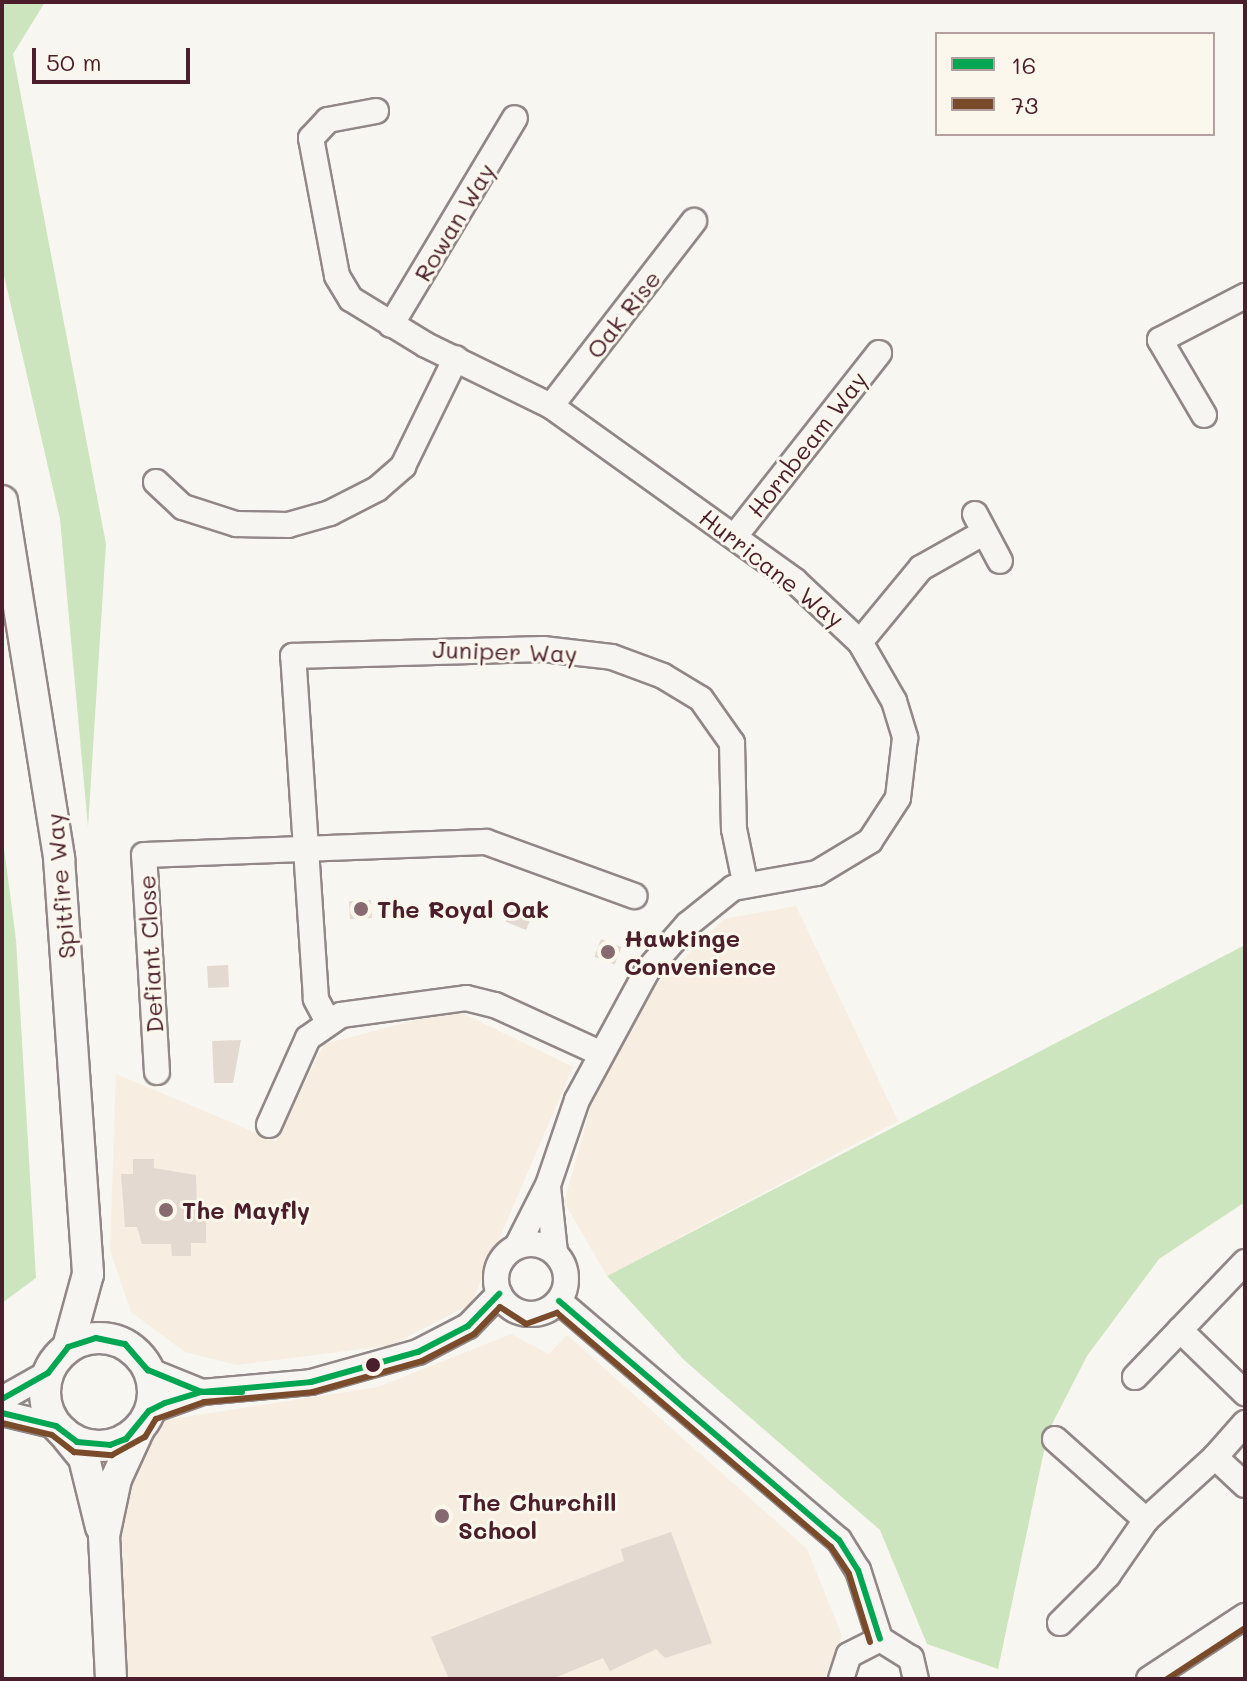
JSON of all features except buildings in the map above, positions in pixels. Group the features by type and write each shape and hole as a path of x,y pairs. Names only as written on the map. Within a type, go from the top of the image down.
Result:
{"main road":[{"name":"Spitfire Way","path":"2,501 59,858 88,1274 68,1347"},
{"name":"Spitfire Way","path":"88,1274 125,1344"},
{"path":"104,1536 116,1479 144,1420 148,1370 125,1344 96,1338 68,1347 48,1373 45,1400 60,1429 84,1458 104,1536 111,1679"},
{"path":"60,1429 77,1442 110,1445 144,1420"}],"street":[{"name":"Hurricane Way","path":"376,111 328,120 311,144 341,286 391,325 551,406 735,536 860,642 903,725 907,762 892,811 870,841 836,866 745,882 722,895 668,946 600,1053 548,1185 517,1246"},
{"name":"Rowan Way","path":"391,325 515,118"},
{"name":"Oak Rise","path":"551,406 694,221"},
{"path":"1204,415 1160,340 1245,296"},
{"name":"Hornbeam Way","path":"735,536 879,353"},
{"path":"156,482 183,507 236,524 288,525 330,513 377,489 403,466 456,358"},
{"path":"860,642 921,568 979,524 1000,561"},
{"name":"Juniper Way","path":"307,846 293,656 543,649 637,665 689,691 713,711 736,761 734,829 745,882"},
{"name":"Defiant Close","path":"157,1072 144,855 307,846 486,842 634,896"},
{"path":"307,846 316,999 327,1020"},
{"path":"269,1125 308,1038 327,1020 415,1001 466,998 495,1005 600,1053"},
{"name":"Hurricane Way","path":"548,1185 555,1252"},
{"path":"144,1420 202,1392 311,1382 405,1356 468,1326 499,1294 497,1270 517,1246 536,1244 555,1252 566,1273 559,1301"},
{"path":"1135,1377 1245,1262"},
{"path":"499,1294 527,1314 559,1301"},
{"path":"559,1301 839,1540 858,1570 880,1639 911,1658 916,1679"},
{"path":"1180,1330 1245,1393"},
{"path":"148,1370 202,1392"},
{"path":"2,1399 48,1373"},
{"path":"2,1413 60,1429"},
{"path":"1060,1623 1108,1575 1146,1520 1215,1457 1245,1423"},
{"path":"1055,1439 1146,1520"},
{"path":"1215,1457 1245,1485"},
{"path":"1149,1679 1245,1616"},
{"path":"841,1679 849,1655 880,1639"}],"shaded area":[{"path":"796,906 898,1121 607,1276 564,1202 597,1085 648,993 724,919"},
{"path":"456,1010 573,1067 471,1304 392,1345 237,1365 185,1352 131,1312 110,1250 116,1074 276,1141 324,1044"},
{"name":"The Churchill School","path":"511,1334 549,1354 567,1335 807,1549 842,1636 824,1679 129,1679 108,1543 138,1450 159,1421 378,1387"}],"green space":[{"path":"2,2 45,2 13,54 106,544 88,827 60,519 2,267"},
{"path":"2,832 16,940 36,1278 2,1303"},
{"path":"1245,945 1245,1202 1159,1259 1087,1356 1048,1432 998,1669 927,1644 880,1530 684,1360 607,1276"}],"transit line":[{"name":"16","path":"2,1399 48,1373 68,1347 96,1338 125,1344 148,1370 202,1392 311,1382 418,1352 468,1326 499,1294"},
{"name":"16","path":"559,1301 839,1540 858,1570 880,1639"},
{"name":"73","path":"2,1423 52,1435 74,1452 112,1455 145,1437 156,1419 204,1402 313,1392 422,1361 474,1334 500,1307 526,1324 557,1313 831,1547 849,1574 870,1642"},
{"name":"16","path":"2,1413 56,1426 77,1442 110,1445 126,1439 149,1411 165,1403 202,1392 242,1392"},
{"name":"73","path":"1167,1679 1245,1628"}],"place":[{"name":"The Royal Oak","path":"361,909"},
{"name":"Hawkinge Convenience","path":"608,952"},
{"name":"The Mayfly","path":"166,1210"},
{"name":"The Churchill School","path":"442,1516"}]}
